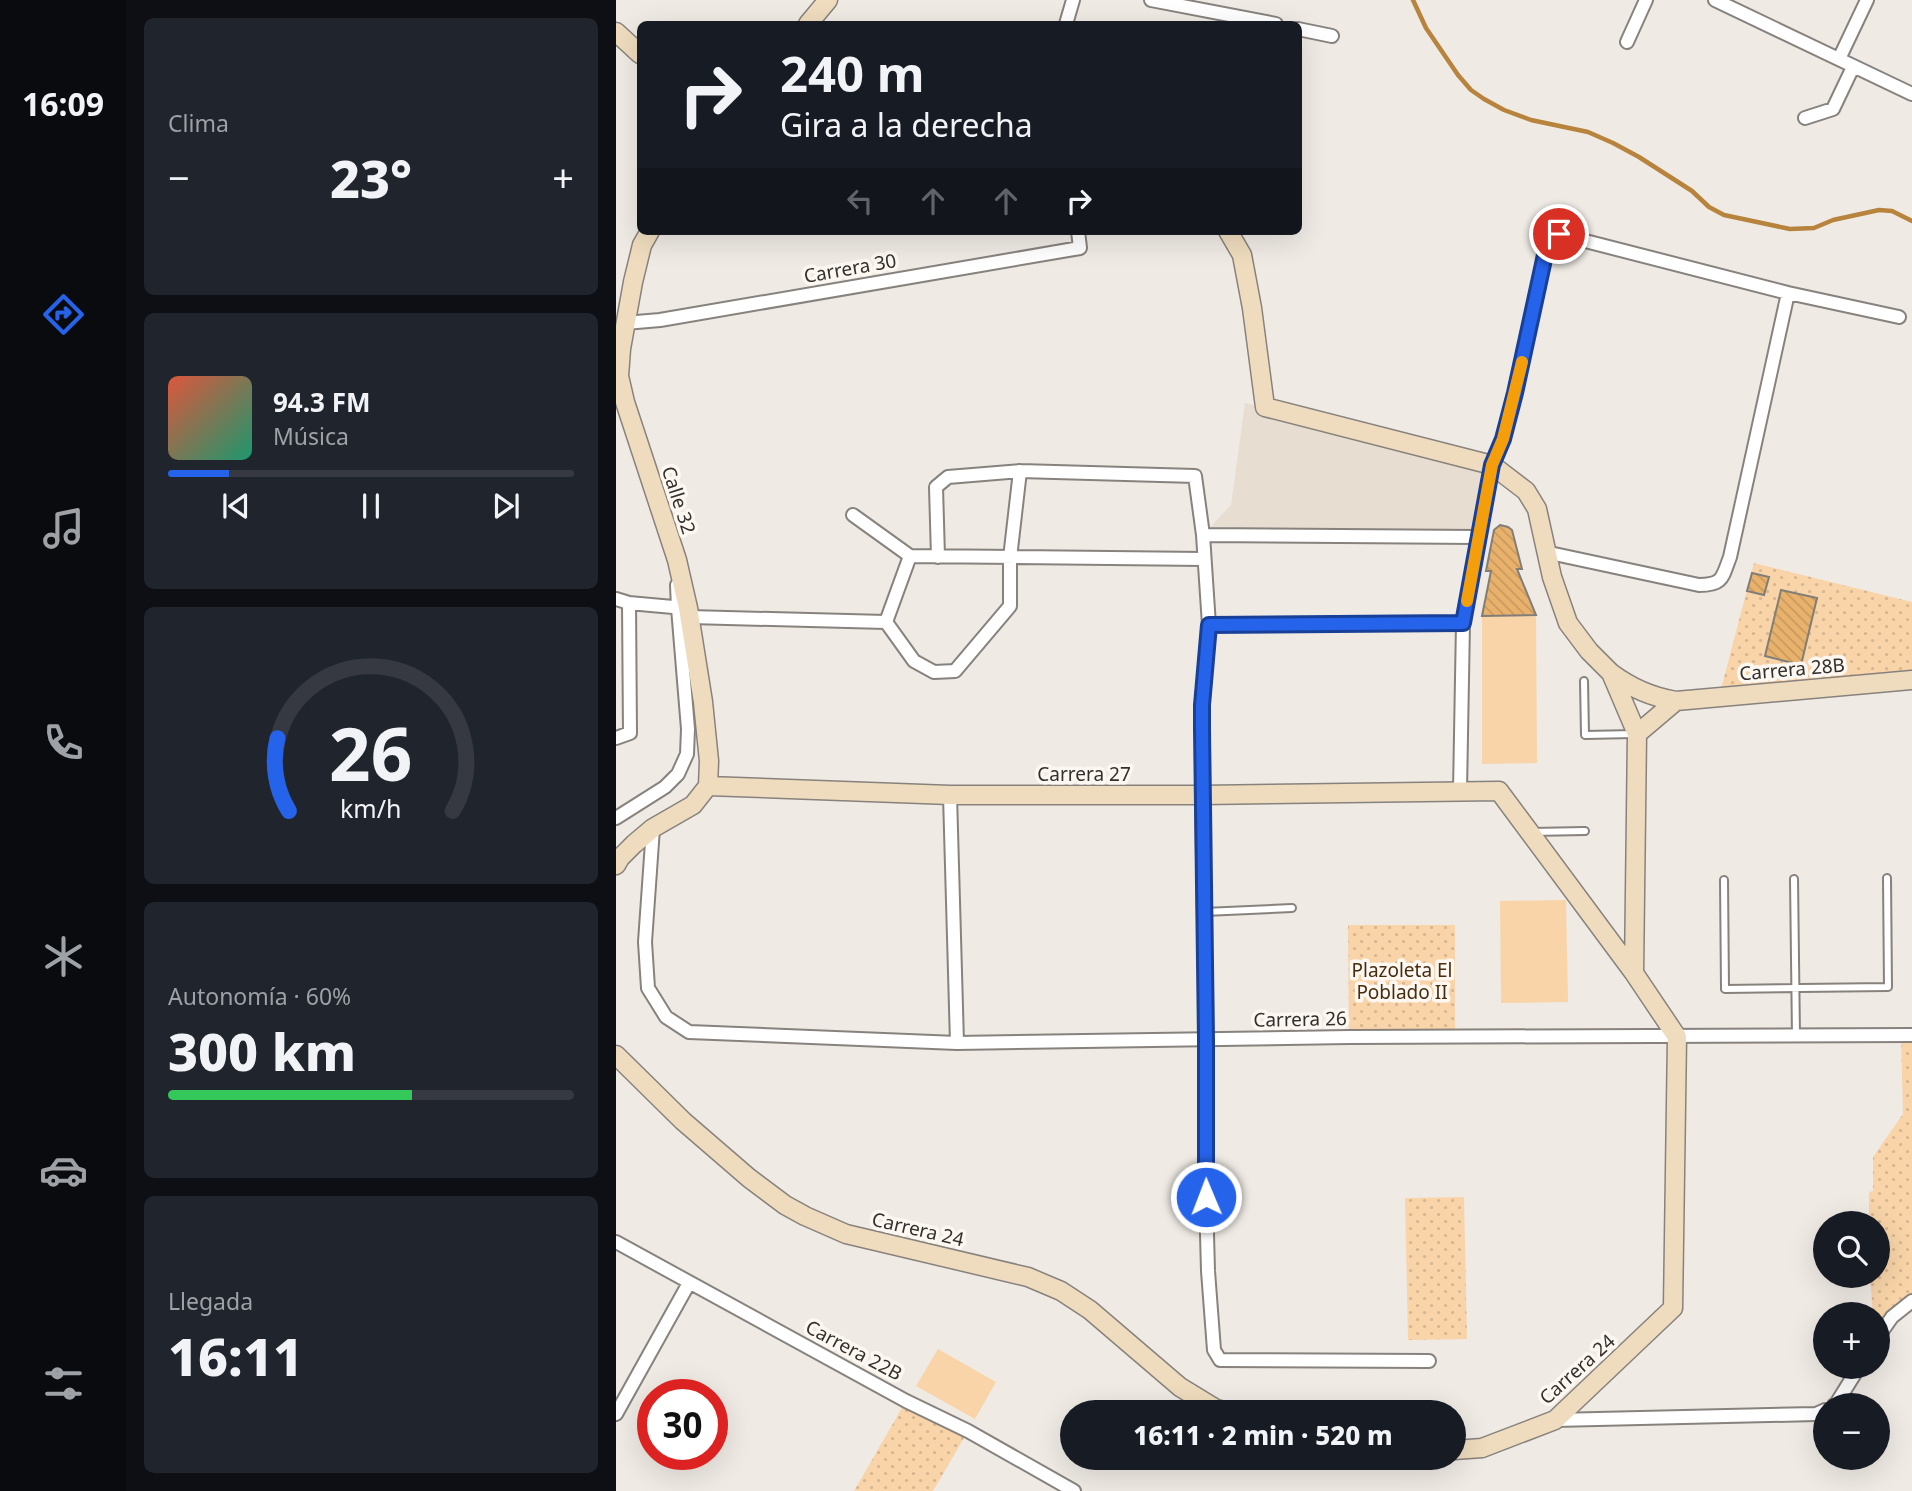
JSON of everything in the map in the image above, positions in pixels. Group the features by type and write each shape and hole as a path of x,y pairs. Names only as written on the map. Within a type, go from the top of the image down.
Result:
{"main road":[{"path":"810,21 828,0"},
{"path":"616,32 637,51"},
{"name":"Calle 32","path":"648,235 642,245 633,282 618,376 677,560 698,667 709,761 708,786"},
{"path":"1230,235 1242,255 1252,307 1265,407 1492,465 1526,491 1537,509 1545,552 1568,623 1589,651 1611,673 1637,734 1634,973"},
{"name":"Carrera 28B","path":"1611,673 1642,692 1676,701 1912,680"},
{"path":"1637,734 1676,701"},
{"path":"616,864 653,828 693,805 708,786"},
{"name":"Carrera 27","path":"708,786 950,795 1499,791 1530,832"},
{"path":"1530,832 1634,973 1676,1037"},
{"name":"Carrera 24","path":"1466,1449 1482,1448 1555,1420 1673,1308 1676,1037"},
{"name":"Carrera 24","path":"616,1055 683,1121 785,1205 846,1234 1028,1278 1061,1291 1090,1310 1180,1387 1201,1400"}],"street":[{"path":"1067,21 1073,0"},
{"path":"1152,0 1260,21"},
{"path":"1627,42 1646,0"},
{"path":"1715,0 1912,93"},
{"path":"1839,59 1867,0"},
{"path":"1302,30 1332,36"},
{"path":"1805,118 1833,109 1853,67"},
{"path":"1460,790 1463,623 1492,465 1503,439 1520,371 1548,241 1559,234 1788,293 1899,317"},
{"name":"Carrera 30","path":"625,323 660,320 1080,248 1078,235"},
{"path":"1545,552 1699,585 1713,585 1722,578 1730,558 1788,293"},
{"path":"886,622 914,661 934,672 955,671 1010,606 1010,558 1020,471"},
{"path":"938,557 936,487 948,477 1020,471 1195,476 1203,536 1209,625 1202,705 1202,795 1208,1271 1214,1350 1220,1360 1429,1361"},
{"path":"853,515 910,556 1204,559"},
{"path":"1203,536 1479,537"},
{"path":"886,622 910,556"},
{"path":"616,738 630,733 622,601 685,611 886,622"},
{"path":"616,818 665,787 678,774 687,754 685,611"},
{"path":"1209,625 1463,623"},
{"path":"950,795 957,1043"},
{"name":"Carrera 26","path":"653,828 645,942 648,988 666,1017 689,1032 957,1043 1349,1037 1912,1035"},
{"name":"Carrera 22B","path":"616,1242 1074,1491"},
{"path":"616,1414 689,1283"},
{"path":"1890,1320 1912,1301"},
{"path":"1555,1420 1813,1414"}],"lane":[{"path":"1584,681 1585,735 1637,734"},
{"path":"1530,832 1585,831"},
{"path":"1724,880 1726,989 1796,989 1888,987 1887,878"},
{"path":"1794,879 1796,1036"},
{"path":"1204,912 1292,908"}],"shaded area":[{"path":"1245,403 1492,465 1479,537 1203,535 1231,505"}],"green space":[{"path":"1754,563 1912,602 1912,680 1719,697"},
{"path":"1536,615 1537,763 1482,764 1482,616"},
{"path":"1566,900 1568,1002 1501,1003 1500,901"},
{"name":"Plazoleta El Poblado II","path":"1348,925 1455,925 1455,1037 1349,1037"},
{"path":"1901,1035 1912,1035 1912,1301 1890,1324 1890,1302 1872,1302 1871,1288 1890,1288 1890,1211 1869,1211 1869,1192 1873,1191 1873,1157 1903,1114"},
{"path":"1464,1197 1467,1339 1408,1340 1405,1198"},
{"path":"938,1349 996,1382 975,1419 916,1386"},
{"path":"906,1401 968,1431 933,1491 854,1491"}],"building":[{"path":"1500,525 1512,530 1522,569 1517,569 1536,615 1482,616 1491,571 1486,571 1494,530"},
{"path":"1752,573 1769,577 1764,595 1747,591"},
{"path":"1781,590 1817,598 1801,665 1765,656"}],"waterway":[{"path":"1413,0 1426,28 1458,75 1471,90 1484,99 1531,120 1588,132 1613,143 1692,191 1709,207 1724,215 1790,229 1814,228 1833,220 1879,210 1892,211 1912,221"}],"slow traffic":[{"path":"1467,601 1492,465 1503,439 1522,362"}],"route":[{"path":"1206,1197 1202,705 1209,625 1463,623 1492,465 1503,439 1515,393 1548,241 1559,234"}]}
